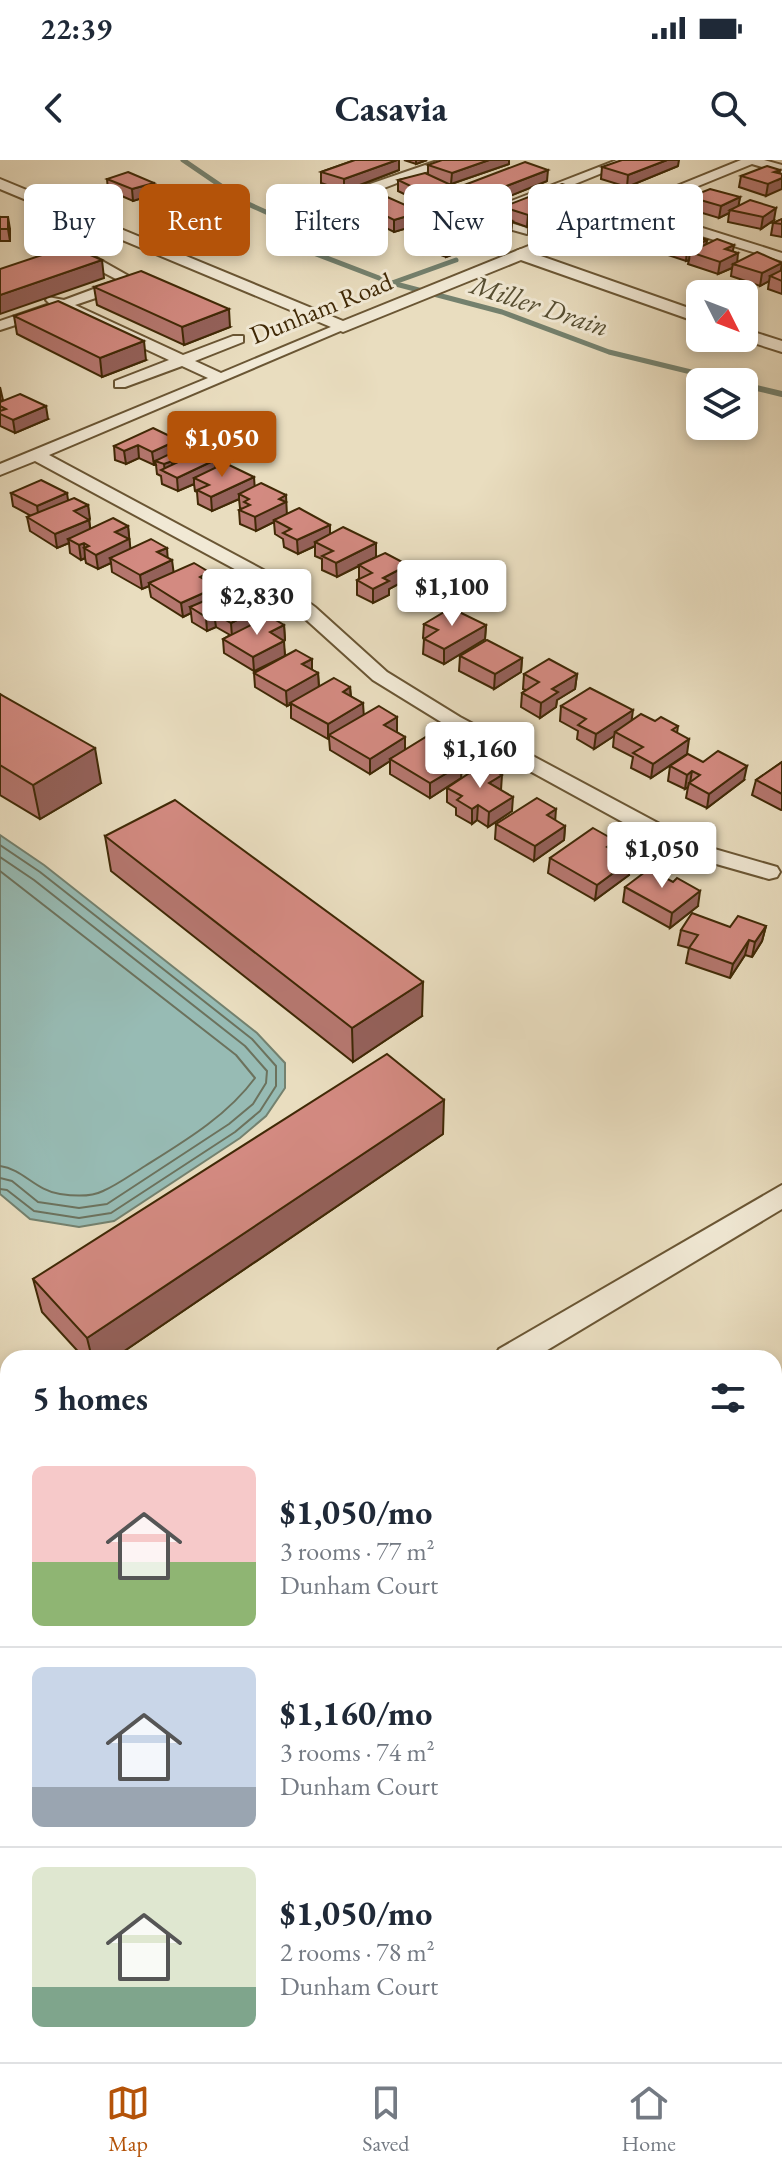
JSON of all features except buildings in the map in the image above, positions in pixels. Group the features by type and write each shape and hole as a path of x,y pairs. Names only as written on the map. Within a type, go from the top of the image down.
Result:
{"street":[{"path":"384,184 451,160"},
{"path":"568,184 628,160"},
{"path":"751,160 782,169"},
{"name":"Dunham Road","path":"694,184 751,160"},
{"path":"0,184 343,327"},
{"path":"512,228 522,231"},
{"path":"703,229 782,257"},
{"name":"Dunham Road","path":"2,467 528,251"},
{"path":"521,254 686,313"},
{"path":"0,326 59,302 120,285 127,279 90,260"},
{"path":"59,302 218,377"},
{"path":"120,384 238,339"},
{"path":"758,339 782,347"},
{"path":"36,455 261,576 302,606 380,676 444,716 689,849 769,872"},
{"path":"522,1350 782,1196"}],"water":[{"path":"0,835 44,865 257,1033 285,1063 285,1088 266,1116 240,1138 114,1221 79,1227 30,1219 0,1194"}],"waterway":[{"name":"Miller Drain","path":"183,160 246,203 288,222 298,247 392,283"},
{"path":"392,283 456,260"},
{"name":"Miller Drain","path":"392,283 502,312 609,352 686,371"},
{"name":"Miller Drain","path":"758,388 782,394"}]}
